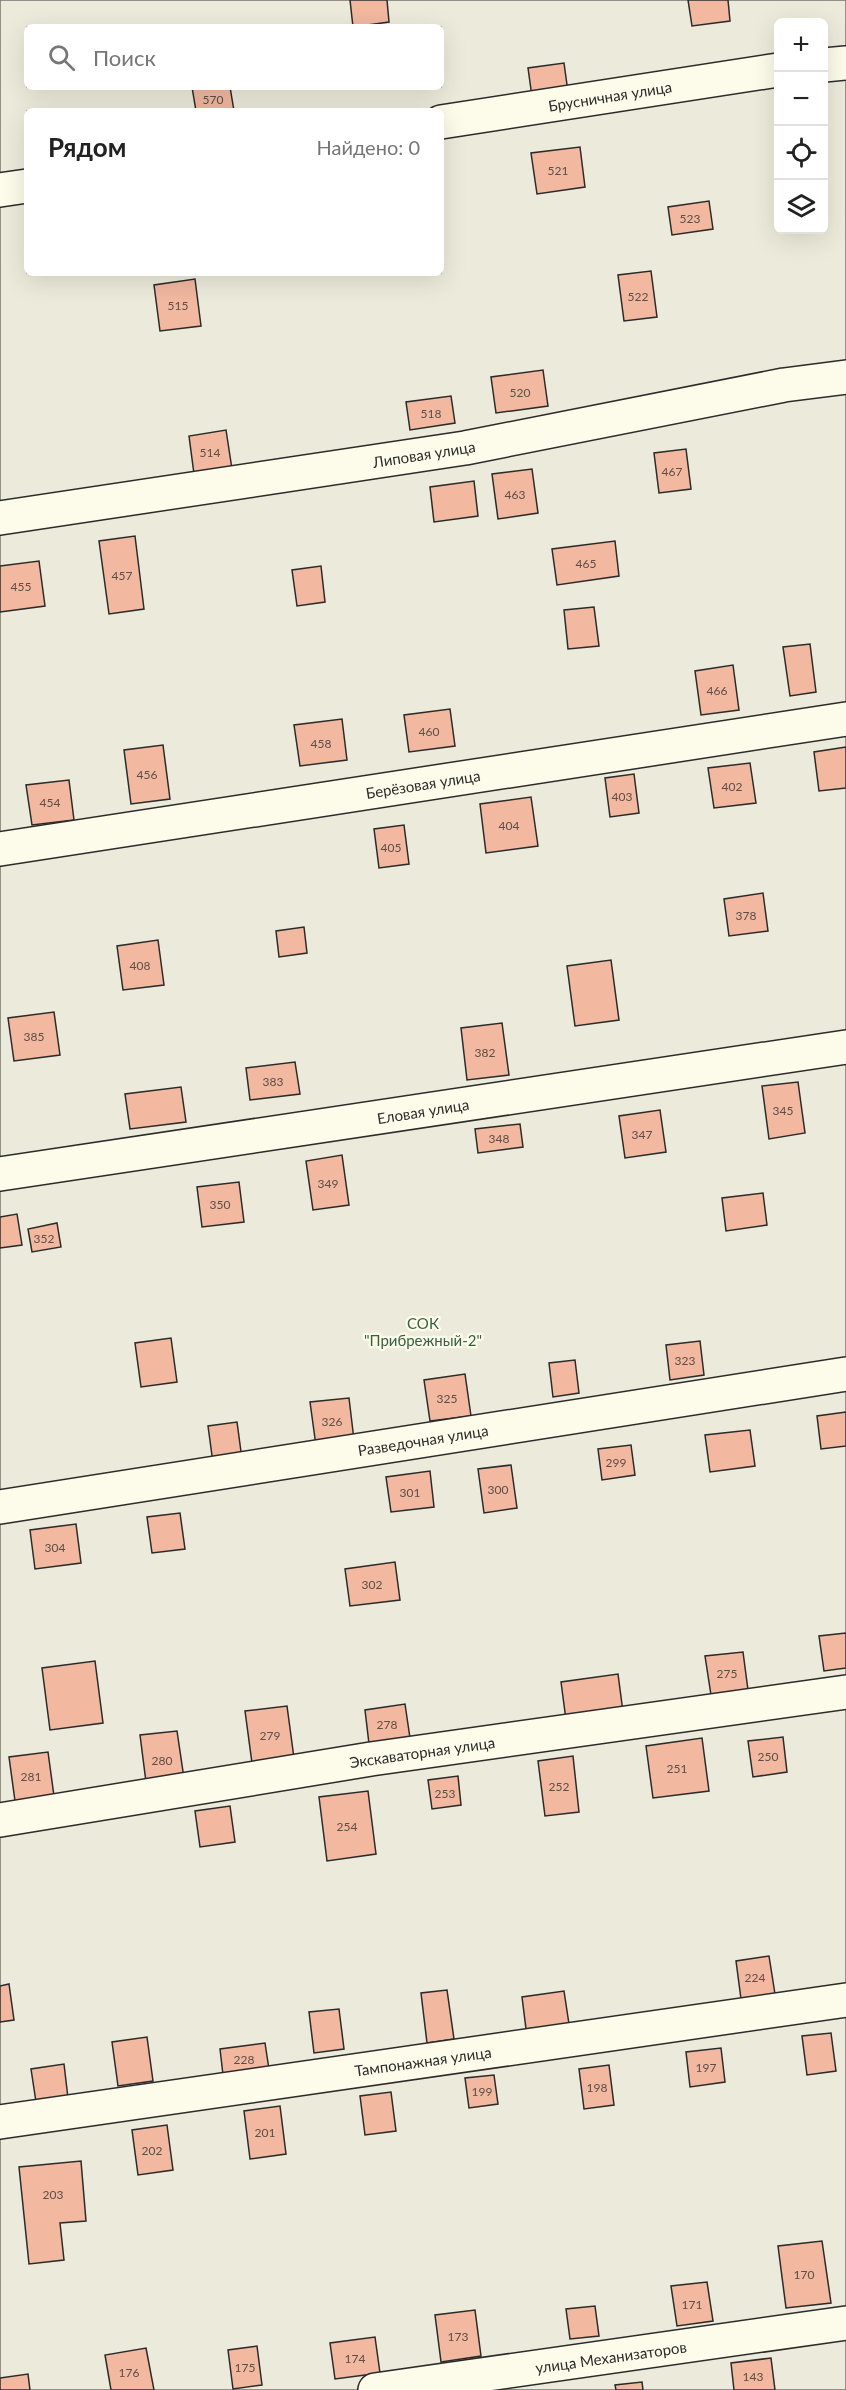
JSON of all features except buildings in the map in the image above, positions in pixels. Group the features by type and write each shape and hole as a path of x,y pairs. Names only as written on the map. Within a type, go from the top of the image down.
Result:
{"street":[{"path":"828,65 846,63"},
{"name":"Брусничная улица","path":"444,122 774,71"},
{"path":"0,190 24,186"},
{"name":"Липовая улица","path":"0,518 465,448 784,385 846,377"},
{"name":"Берёзовая улица","path":"0,849 846,719"},
{"name":"Еловая улица","path":"0,1174 846,1047"},
{"name":"Разведочная улица","path":"0,1507 846,1374"},
{"name":"Экскаваторная улица","path":"0,1820 371,1759 846,1692"},
{"name":"Тампонажная улица","path":"0,2122 846,2001"},
{"name":"улица Механизаторов","path":"375,2390 846,2323"}],"green space":[{"name":"СОК \"Прибрежный-2\"","path":"0,0 846,0 846,2390 0,2390"}]}
